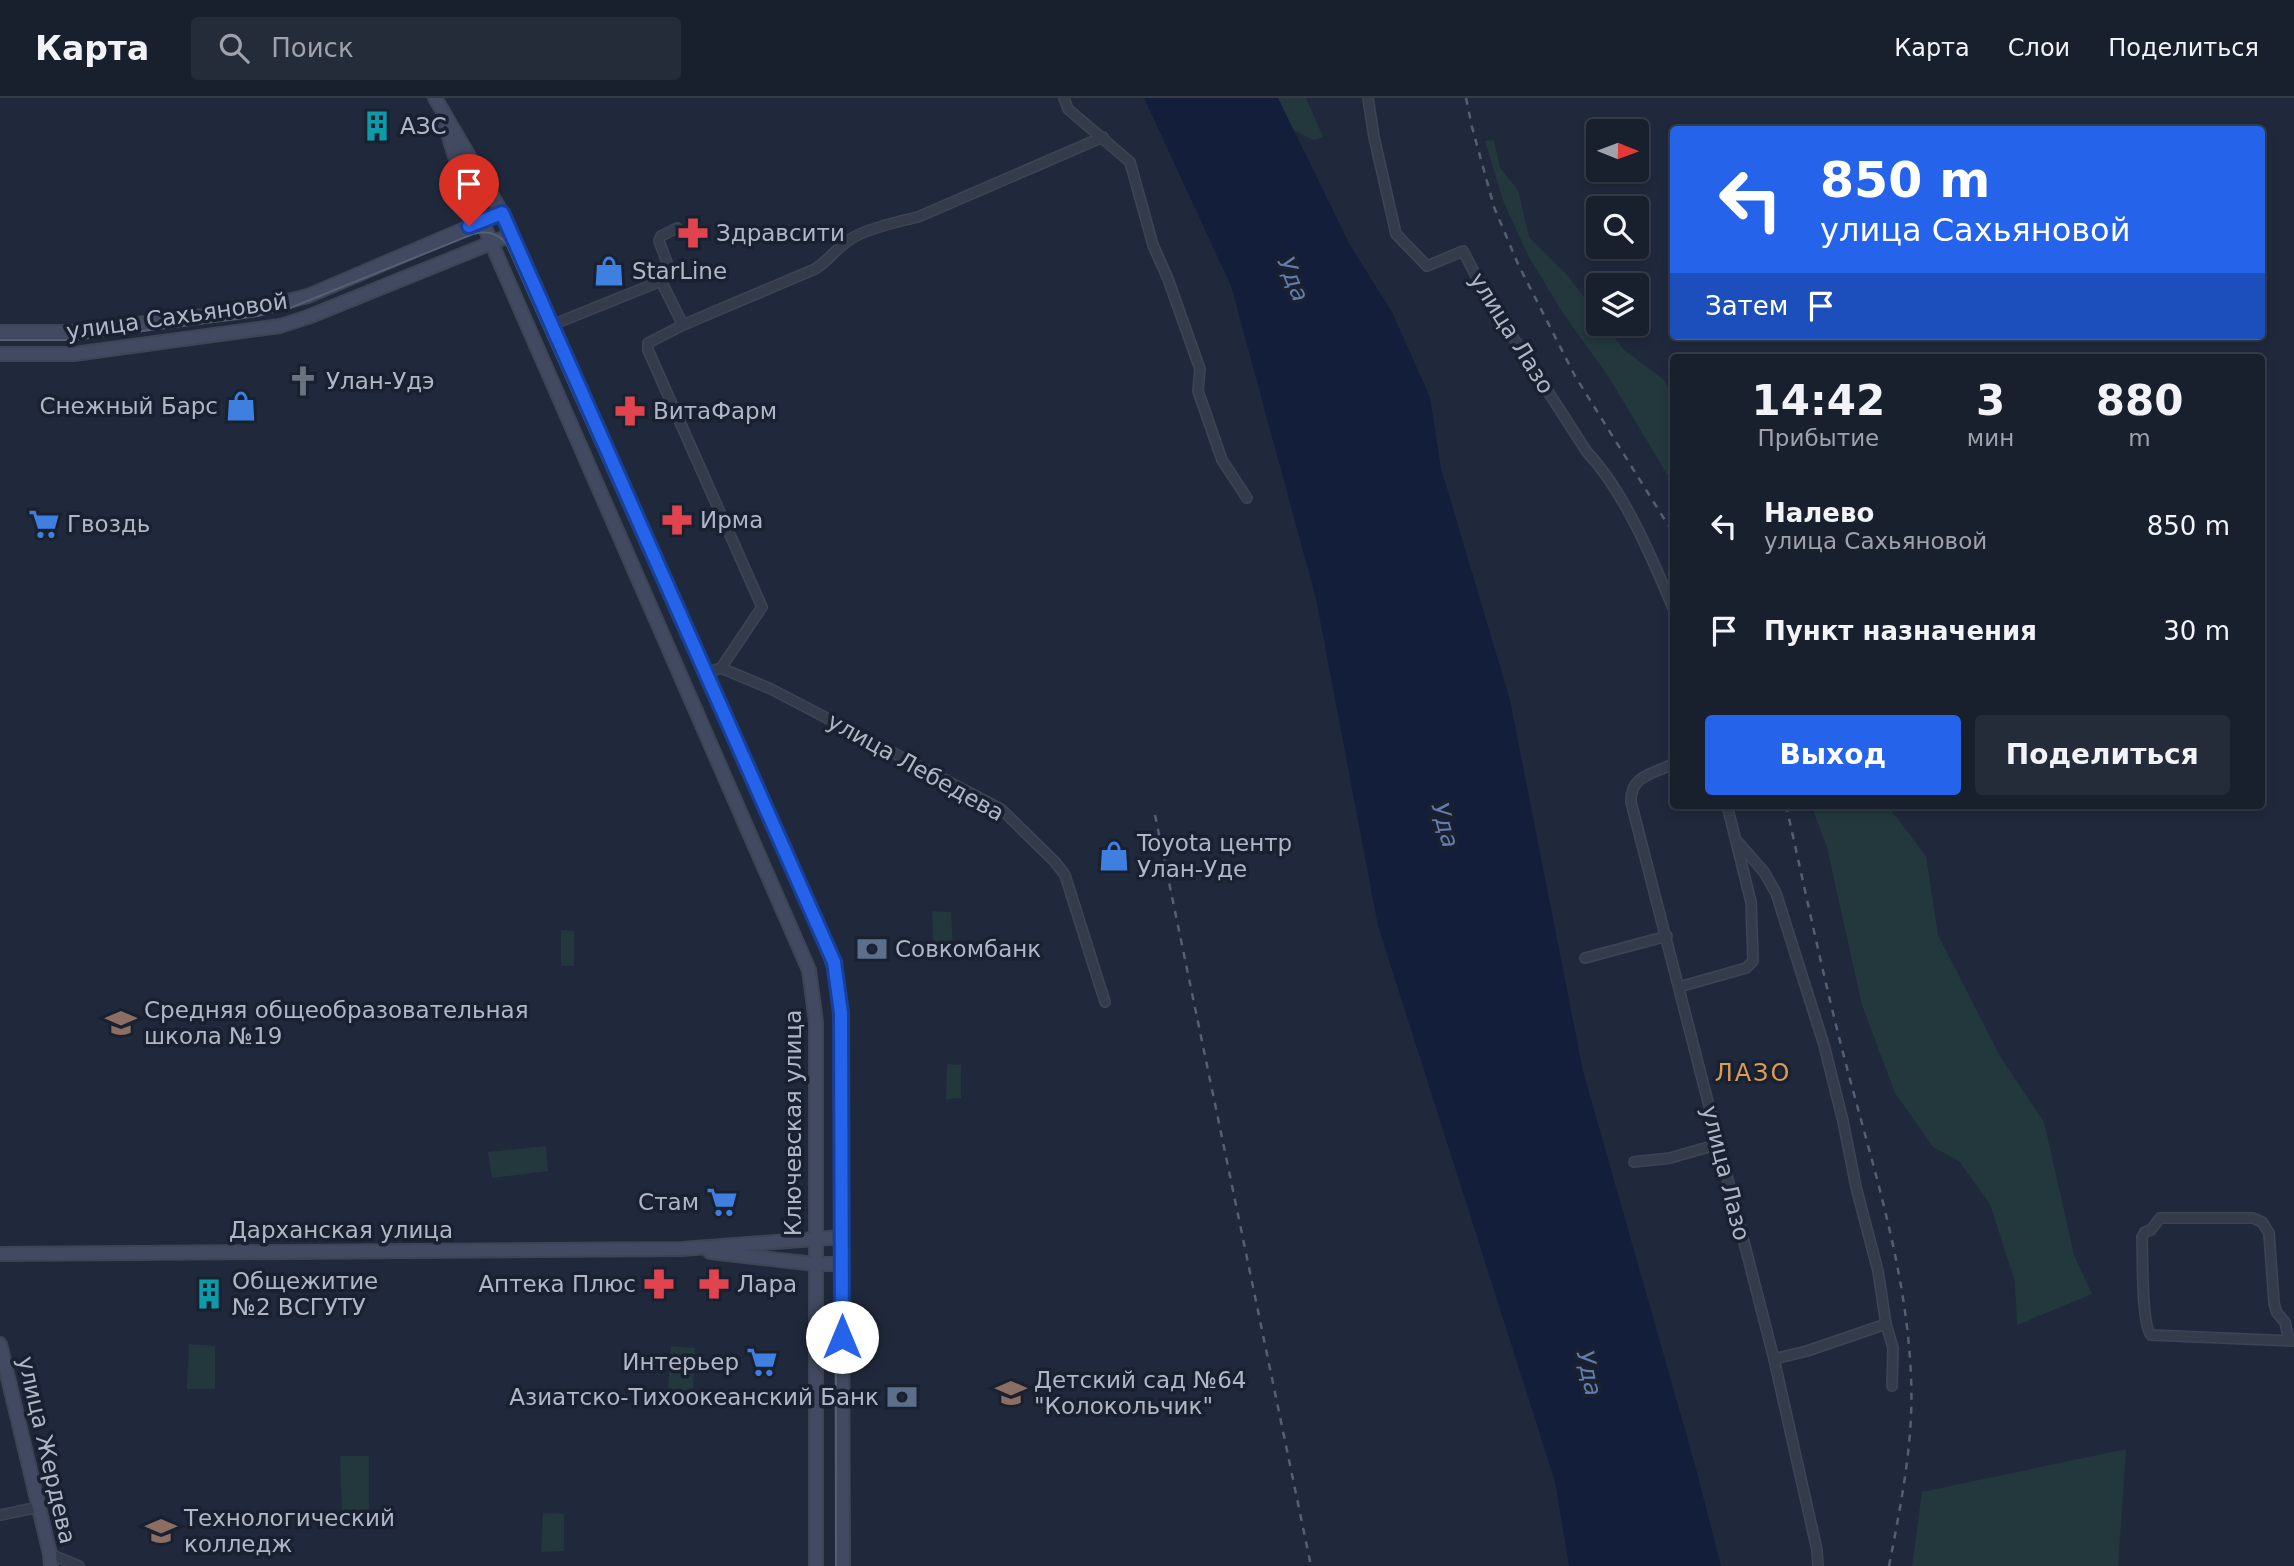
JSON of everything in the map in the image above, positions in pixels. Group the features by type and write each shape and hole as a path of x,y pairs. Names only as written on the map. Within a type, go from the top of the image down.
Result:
{"main road":[{"name":"Ключевская улица","path":"437,102 457,163 809,970 816,1023 816,1566"},
{"name":"Ключевская улица","path":"437,102 506,224 834,962 841,1013 843,1566"},
{"name":"улица Сахьяновой","path":"0,332 71,332 238,312 308,296 482,220 506,224"},
{"name":"улица Сахьяновой","path":"0,354 74,354 243,332 294,322 491,242 506,224"},
{"path":"288,301 294,322"},
{"name":"Дарханская улица","path":"0,1254 682,1249 842,1237"},
{"name":"Дарханская улица","path":"682,1249 815,1264 842,1264"},
{"name":"улица Жердева","path":"0,1344 51,1560"}],"street":[{"path":"1064,98 1068,109 1130,162 1153,245 1200,369 1198,391 1222,460 1247,498"},
{"name":"улица Лазо","path":"1368,98 1395,234 1427,266 1463,251 1487,297 1587,452 1610,482 1654,563 1670,601"},
{"path":"706,673 721,668 762,607 648,350 648,343 815,269 849,240 898,221 918,217 1103,137"},
{"path":"677,228 661,236 659,241 668,265 662,281 684,325"},
{"path":"552,326 662,281"},
{"name":"улица Лебедева","path":"721,668 771,689 1001,809 1065,875 1105,1002"},
{"name":"улица Лазо","path":"1670,765 1637,780 1630,791 1630,802 1667,936 1774,1359 1817,1550 1818,1566"},
{"path":"1679,987 1746,968 1753,961 1751,902 1728,809"},
{"path":"1737,841 1764,872 1776,893 1824,1045 1878,1271 1886,1324 1893,1348 1892,1386"},
{"path":"1585,958 1667,936"},
{"path":"1634,1162 1670,1158 1719,1144"},
{"path":"2160,1218 2253,1218 2262,1222 2269,1233 2274,1303 2292,1341 2151,1335 2147,1329 2145,1312 2142,1237 2145,1232 2151,1230 2160,1218"},
{"path":"1774,1359 1807,1351 1886,1324"},
{"path":"0,1515 39,1507"},
{"path":"51,1560 79,1566"}],"green space":[{"path":"1278,98 1306,98 1323,137 1314,140 1293,130"},
{"path":"1494,140 1500,168 1518,190 1529,237 1567,275 1586,300 1586,336 1613,336 1624,350 1663,379 1670,390 1670,479 1610,379 1563,313 1529,257 1504,203 1485,141"},
{"path":"1813,809 1890,809 1926,856 1938,935 2001,1058 2044,1122 2074,1255 2092,1294 2017,1325 2015,1282 1990,1204 1959,1161 1933,1147 1895,1093 1862,1005 1827,847"},
{"path":"932,911 951,912 953,948 934,951"},
{"path":"561,930 574,931 574,966 561,966"},
{"path":"947,1064 961,1065 961,1098 946,1099"},
{"path":"546,1146 548,1171 492,1178 488,1152"},
{"path":"189,1344 215,1346 215,1389 187,1389"},
{"path":"671,1346 695,1348 693,1391 668,1389"},
{"path":"2126,1449 2118,1566 1912,1566 1922,1492"},
{"path":"340,1456 369,1456 369,1513 342,1514"},
{"path":"543,1513 564,1514 564,1551 541,1552"}],"water":[{"name":"Уда","path":"1144,98 1278,98 1350,245 1392,312 1430,397 1441,468 1510,700 1583,1071 1697,1472 1721,1566 1569,1566 1555,1482 1378,926 1316,599 1231,286"}],"tram line":[{"path":"0,340 74,340 257,316 290,308 473,234 491,233 506,243 821,950 831,979 836,1018 836,1566"}],"railway":[{"path":"1466,98 1494,207 1518,264 1575,376 1670,528"},
{"path":"1787,809 1833,1014 1880,1192 1904,1302 1911,1377 1911,1425 1906,1472 1889,1566"},
{"path":"1155,815 1311,1566"}],"place":[{"name":"АЗС","path":"377,126"},
{"name":"Здравсити","path":"693,233"},
{"name":"StarLine","path":"609,271"},
{"name":"Улан-Удэ","path":"303,381"},
{"name":"Снежный Барс","path":"241,406"},
{"name":"ВитаФарм","path":"630,411"},
{"name":"Ирма","path":"677,520"},
{"name":"Гвоздь","path":"44,524"},
{"name":"Toyota центр Улан-Уде","path":"1114,856"},
{"name":"Совкомбанк","path":"872,949"},
{"name":"Средняя общеобразовательная школа №19","path":"121,1023"},
{"name":"Стам","path":"722,1202"},
{"name":"Аптека Плюс","path":"659,1284"},
{"name":"Лара","path":"714,1284"},
{"name":"Общежитие №2 ВСГУТУ","path":"209,1294"},
{"name":"Интерьер","path":"762,1362"},
{"name":"Детский сад №64 \"Колокольчик\"","path":"1011,1393"},
{"name":"Азиатско-Тихоокеанский Банк","path":"902,1397"},
{"name":"Технологический колледж","path":"161,1531"}],"district":[{"name":"ЛАЗО","path":"1753,1073"}],"route":[{"path":"469,226 502,213 834,962 841,1013 842,1337"}]}
